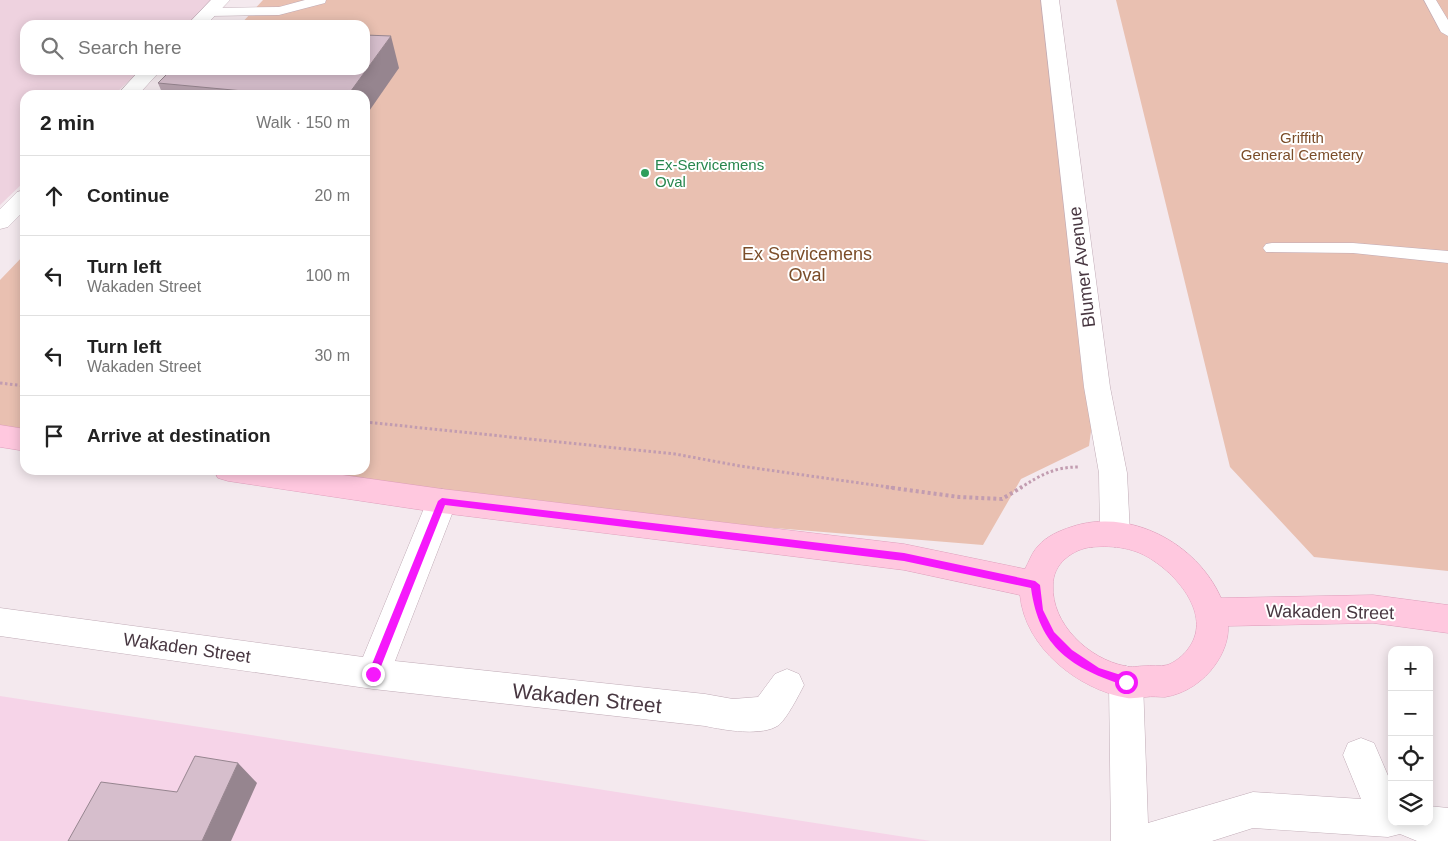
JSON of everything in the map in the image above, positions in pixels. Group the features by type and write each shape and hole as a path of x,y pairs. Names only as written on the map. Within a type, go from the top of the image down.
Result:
{"main road":[{"path":"0,436 20,439"},
{"path":"263,475 442,501 904,557 1035,585"},
{"path":"1115,534 1141,540 1164,552 1184,567 1201,588 1212,612 1213,635 1206,656 1192,670 1171,681 1126,682 1096,672 1069,654 1051,635 1039,610 1035,585 1040,567 1051,552 1068,540 1086,535 1115,534"},
{"name":"Wakaden Street","path":"1212,612 1373,609 1448,619"}],"street":[{"name":"Blumer Avenue","path":"1050,0 1097,387 1113,473 1115,534"},
{"path":"201,20 215,6"},
{"path":"132,90 147,75"},
{"path":"0,222 20,202"},
{"path":"373,674 442,501"},
{"name":"Wakaden Street","path":"0,622 373,674 704,710 733,715 767,713 787,685"},
{"path":"1126,682 1130,841"},
{"path":"1361,755 1388,802"},
{"path":"1150,841 1253,810 1388,819"},
{"path":"1433,825 1448,827"}],"lane":[{"path":"215,6 279,11 320,0"},
{"path":"1430,0 1448,32"},
{"path":"1272,248 1353,248 1448,257"}],"path":[{"path":"0,383 20,385"},
{"path":"370,423 675,454 740,466 958,497 1002,499 1040,476 1060,467 1086,468"}],"shaded area":[{"path":"0,0 212,0 192,20 20,20 20,75 135,75 119,90 20,90 20,186 0,205"},
{"path":"0,696 931,841 0,841"}],"green space":[{"name":"Ex Servicemens Oval","path":"263,0 1059,0 1081,327 1097,387 1089,446 1021,479 983,545 442,501 258,475 370,475 370,90 212,90 327,75 370,75 370,20 245,20"},
{"name":"Griffith General Cemetery","path":"1116,0 1448,0 1448,571 1314,557 1230,467"},
{"path":"20,259 20,441 0,438 0,280"}],"building":[{"path":"370,35 391,36 370,65"},
{"path":"166,75 363,75 352,90 233,90 158,83"},
{"path":"195,756 238,763 202,841 68,841 101,782 177,792"}],"place":[{"name":"Ex-Servicemens Oval","path":"645,173"}],"route":[{"path":"373,674 442,501 904,557 1035,585 1039,610 1051,635 1069,654 1096,672 1126,682"}]}
